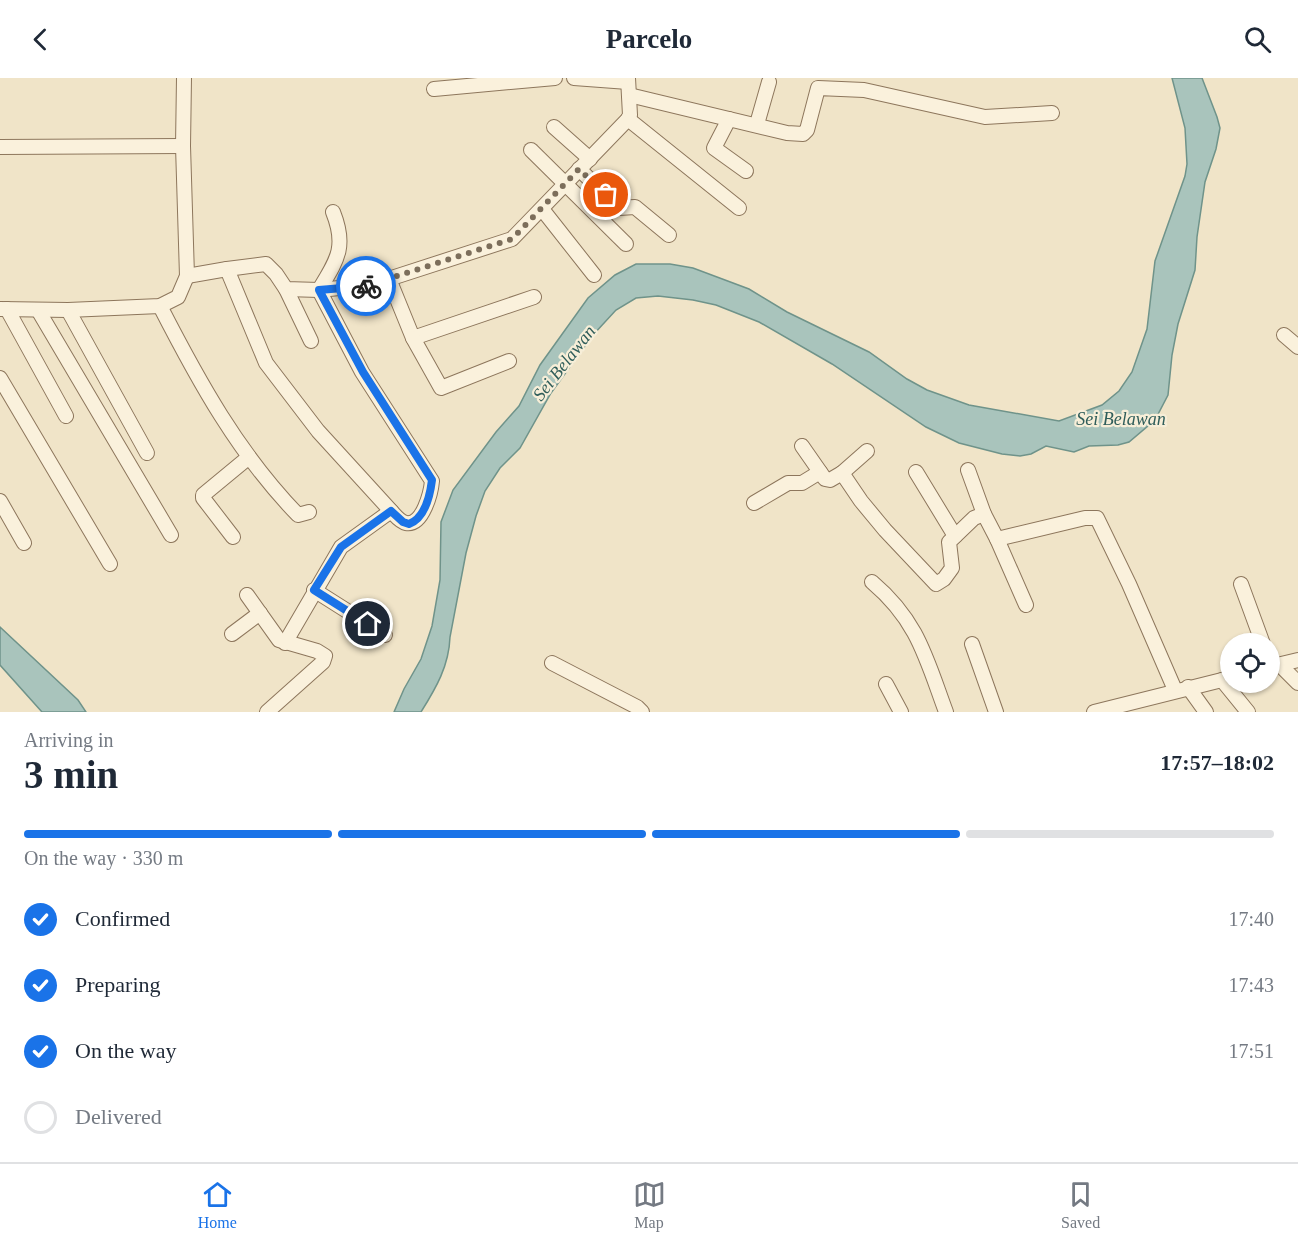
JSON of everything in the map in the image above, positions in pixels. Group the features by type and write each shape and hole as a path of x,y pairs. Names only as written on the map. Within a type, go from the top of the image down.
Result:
{"street":[{"path":"4,309 68,310 160,306 178,297 187,276 183,146 184,78"},
{"path":"434,89 555,78"},
{"path":"574,78 629,85 729,119 787,133 804,134 820,83 864,90 985,117 1052,113"},
{"path":"757,124 769,82"},
{"path":"285,289 319,290 370,285 512,239 628,119 630,115 629,85"},
{"path":"628,119 739,208"},
{"path":"729,119 714,148 746,171"},
{"path":"554,127 590,159"},
{"path":"0,147 183,146"},
{"path":"531,150 626,244"},
{"path":"579,169 619,208 635,207 669,235"},
{"path":"542,209 594,275"},
{"path":"319,290 337,261 341,248 339,226 333,212"},
{"path":"187,276 266,264 276,274 285,289 311,341"},
{"path":"227,269 266,363 318,431 391,511 403,522 409,524 415,522 424,509 431,492 432,480 363,372 319,290"},
{"path":"389,279 413,338 441,388 509,361"},
{"path":"413,338 534,297"},
{"path":"160,306 199,382 249,457 298,515 309,512"},
{"path":"4,309 66,416"},
{"path":"38,310 171,535"},
{"path":"68,310 147,453"},
{"path":"1284,335 1298,347"},
{"path":"0,378 110,564"},
{"path":"802,446 828,480 842,472 867,451"},
{"path":"233,537 203,495 249,457"},
{"path":"968,470 984,514 1026,605"},
{"path":"754,503 788,483 802,483 820,472"},
{"path":"842,472 861,501 885,530 936,584 944,579 952,568 953,563 948,544 974,518 984,514"},
{"path":"916,472 955,536"},
{"path":"0,501 24,543"},
{"path":"285,643 341,547 391,511"},
{"path":"997,540 1095,517 1182,689 1206,712"},
{"path":"872,582 901,612 919,640 946,712"},
{"path":"1240,584 1259,633"},
{"path":"314,590 385,635"},
{"path":"247,595 275,636 285,643 324,654 325,658 267,712"},
{"path":"232,634 260,613"},
{"path":"972,644 996,712"},
{"path":"1280,663 1298,660"},
{"path":"552,663 637,707 642,712"},
{"path":"1280,670 1298,683"},
{"path":"1094,712 1220,680"},
{"path":"886,684 900,712"},
{"path":"1235,693 1248,712"}],"water":[{"name":"Sei Belawan","path":"1172,78 1202,78 1220,128 1205,182 1195,270 1178,324 1168,395 1155,420 1129,442 1118,445 1089,446 1074,452 1046,446 1031,454 1020,456 959,443 926,427 832,364 759,322 716,305 693,300 658,296 636,298 616,310 593,335 551,393 520,448 500,468 485,491 466,553 447,658 441,676 421,712 394,712 421,659 432,626 440,580 441,522 453,490 496,432 519,406 540,365 588,298 615,275 636,264 670,264 693,268 749,289 787,312 869,352 927,390 969,405 1059,421 1102,405 1119,391 1132,372 1147,329 1155,261 1185,176 1187,164 1185,128"},
{"path":"0,627 78,700 86,712 42,712 0,665"}],"way so far":[{"path":"366,286 512,239 579,169 606,195"}],"route":[{"path":"366,286 319,290 363,372 432,480 431,492 424,509 415,522 409,524 403,522 391,511 341,547 314,590 368,624"}]}
